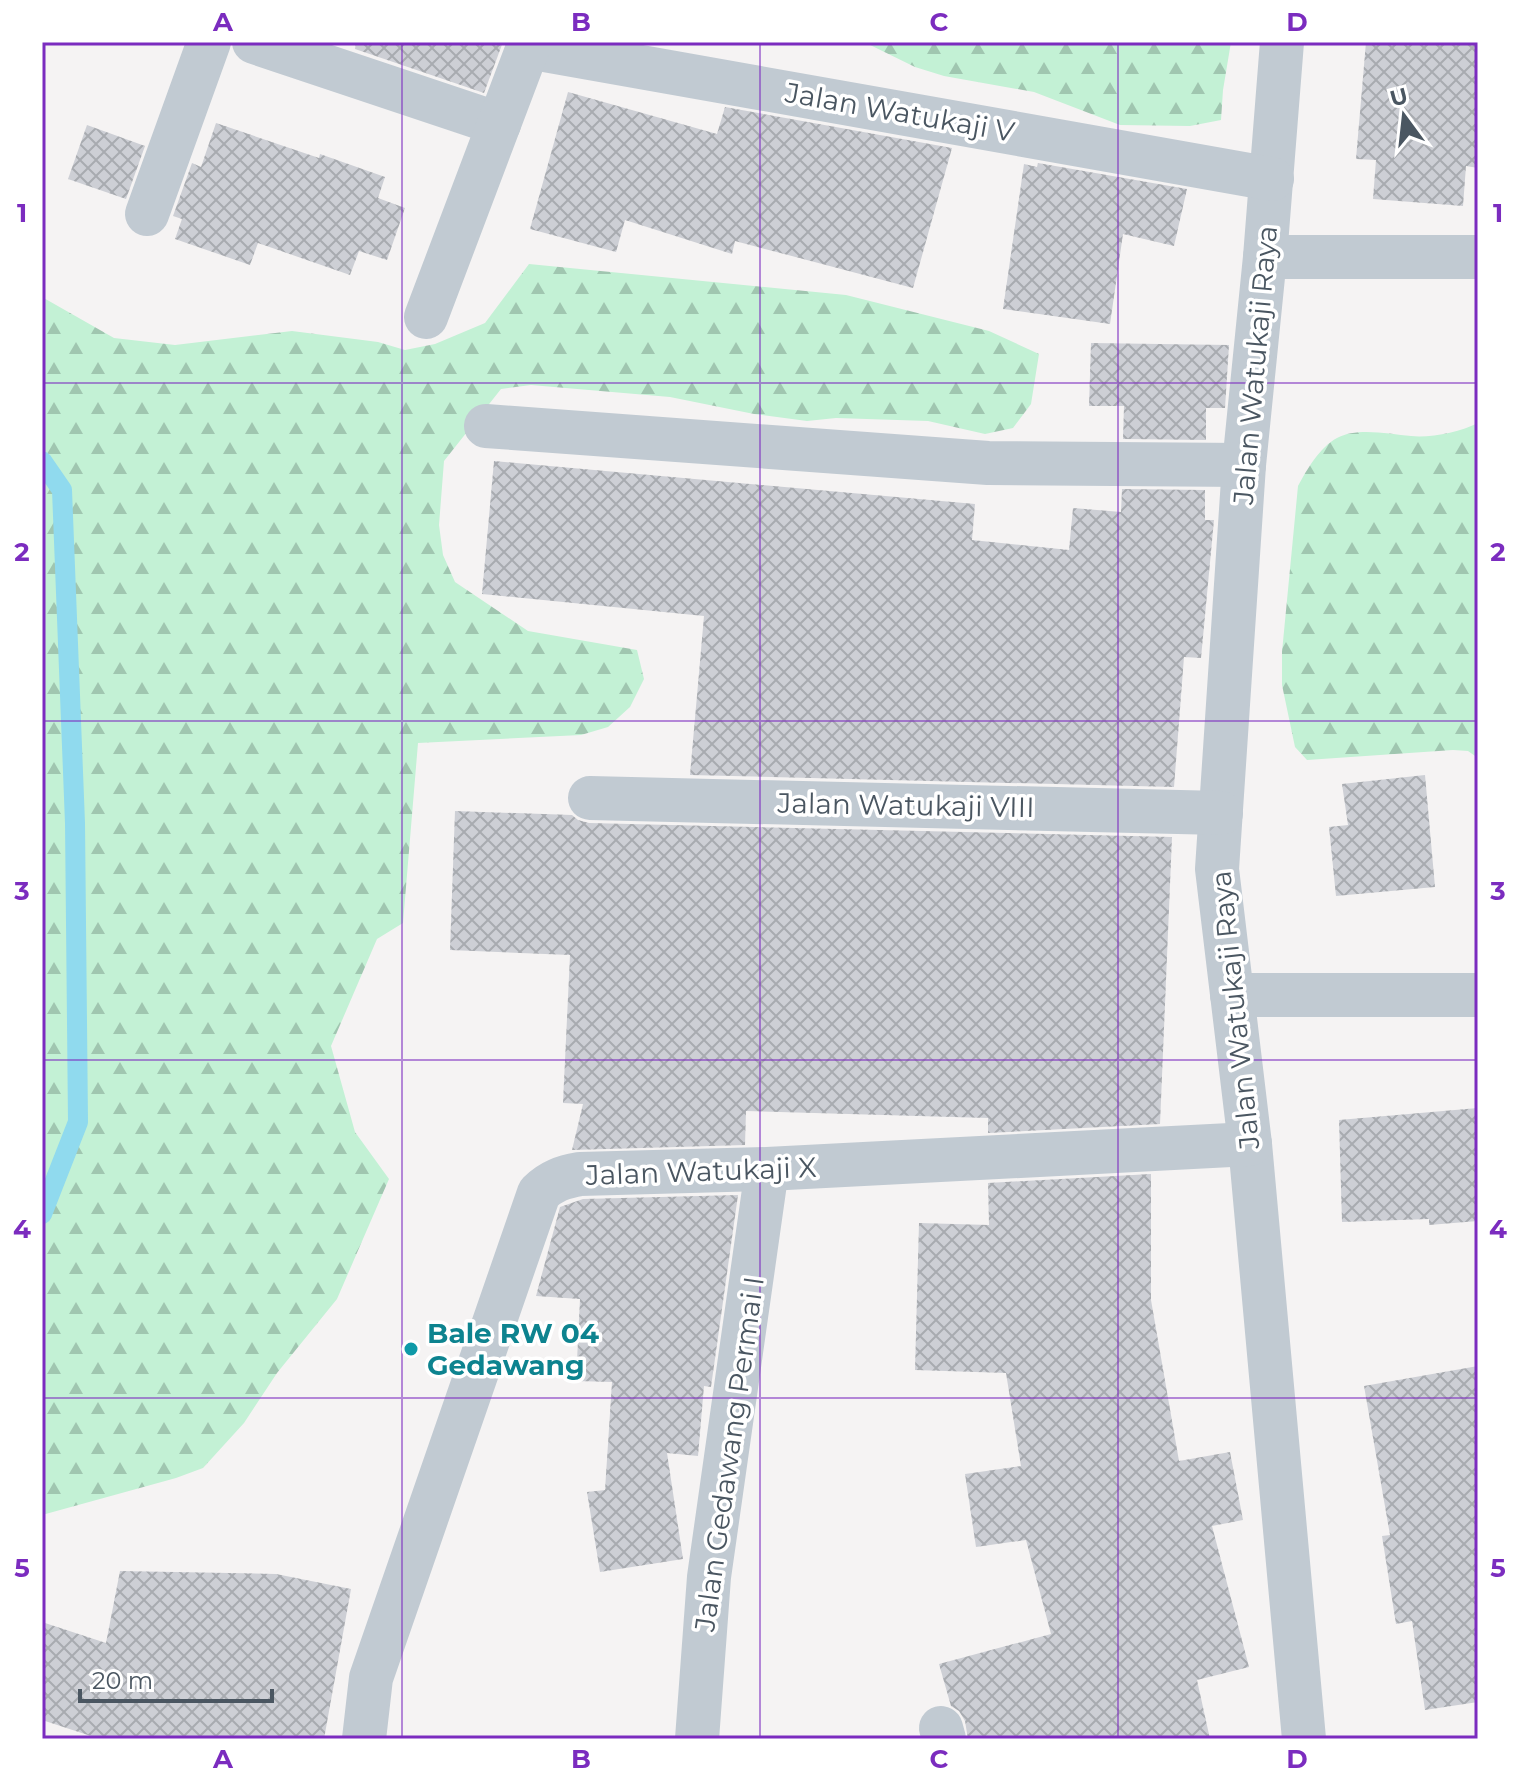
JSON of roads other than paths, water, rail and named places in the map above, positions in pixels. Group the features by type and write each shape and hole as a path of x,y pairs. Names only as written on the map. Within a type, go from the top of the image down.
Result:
{"street":[{"path":"147,214 209,42"},
{"path":"254,42 499,124"},
{"name":"Jalan Watukaji Raya","path":"1282,42 1244,465 1217,869 1250,1144 1304,1739"},
{"path":"426,317 529,44"},
{"name":"Jalan Watukaji V","path":"529,44 1272,179"},
{"path":"1265,257 1478,257"},
{"path":"486,426 988,463 1244,465"},
{"name":"Jalan Watukaji VIII","path":"590,798 1221,813"},
{"path":"1232,995 1478,995"},
{"name":"Jalan Watukaji X","path":"364,1739 371,1678 539,1193 548,1184 562,1177 580,1174 767,1169 1250,1144"},
{"name":"Jalan Gedawang Permai I","path":"697,1739 709,1577 767,1169"}],"waterway":[{"path":"42,461 62,490 75,823 78,1122 42,1214"}],"place":[{"name":"Bale RW 04 Gedawang","path":"411,1349"}]}
